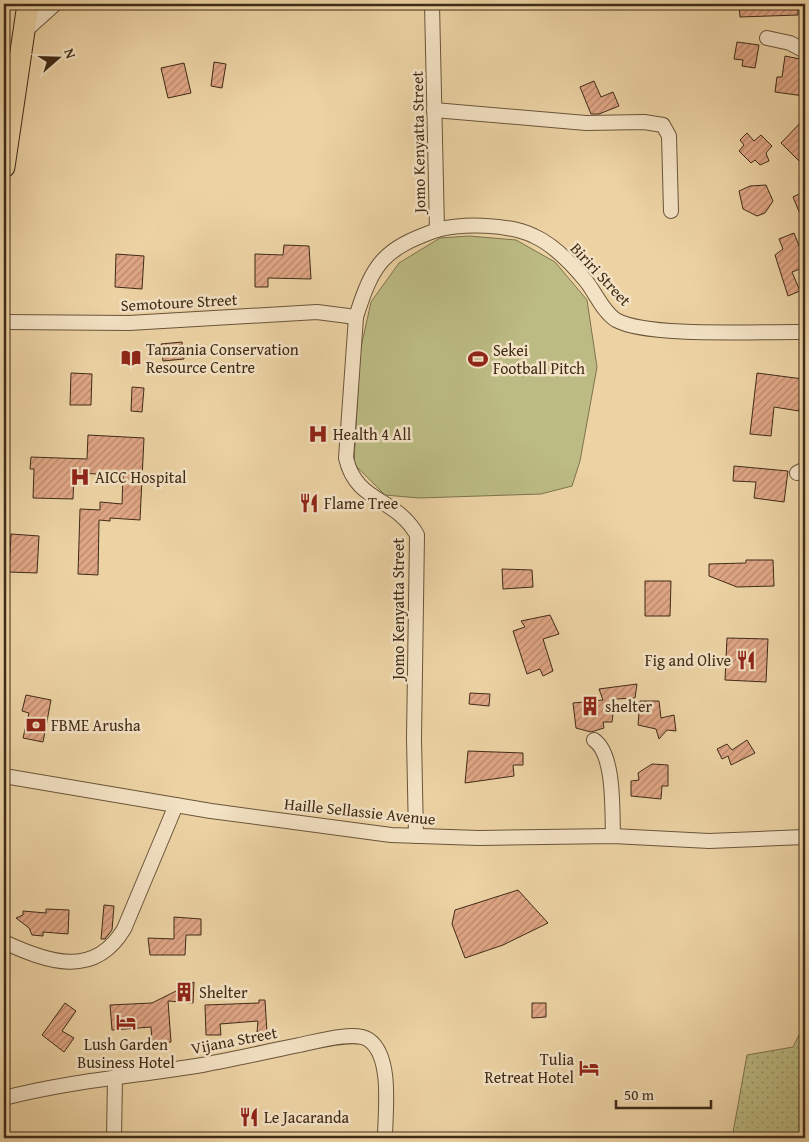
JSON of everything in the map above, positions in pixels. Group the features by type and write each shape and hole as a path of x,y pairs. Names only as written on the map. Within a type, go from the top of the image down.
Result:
{"main road":[{"path":"4,166 26,30 28,4"}],"street":[{"path":"26,30 55,4"},
{"name":"Jomo Kenyatta Street","path":"416,836 414,738 417,535 410,522 360,488 349,473 346,458 356,317 376,267 391,251 403,243 437,230 432,4"},
{"path":"767,38 790,43 805,51"},
{"path":"434,110 586,123 644,122 664,125 669,136 671,211"},
{"name":"Biriri Street","path":"437,230 454,226 472,226 511,229 535,236 575,268 594,291 604,308 616,320 642,328 692,332 805,332"},
{"name":"Semotoure Street","path":"4,322 129,323 317,312 356,317"},
{"path":"594,740 601,745 608,761 613,836"},
{"name":"Haille Sellassie Avenue","path":"4,776 176,805 391,835 613,836 709,841 805,837"},
{"path":"4,942 38,958 56,962 90,959 102,955 115,944 124,930 176,805"},
{"name":"Vijana Street","path":"4,1098 115,1077 202,1065 336,1037 360,1036 370,1040 378,1052 385,1070 385,1138"},
{"path":"114,1138 115,1077"}],"shaded area":[{"name":"Sekei Football Pitch","path":"469,236 516,240 555,262 587,300 597,367 580,461 572,486 541,494 419,498 385,495 354,464 360,352 371,302 399,263 440,238"},
{"path":"805,1023 805,1138 732,1138 747,1055 793,1047"}],"building":[{"path":"739,4 798,4 798,15 740,17"},
{"path":"737,42 759,45 755,68 742,66 743,60 734,59"},
{"path":"785,56 805,60 804,96 775,92 777,77 782,77"},
{"path":"214,62 226,64 222,88 211,86"},
{"path":"184,63 191,93 168,98 161,68"},
{"path":"594,81 601,97 613,92 619,106 599,114 591,114 580,87"},
{"path":"805,118 805,167 781,143"},
{"path":"747,133 754,141 761,135 772,146 766,153 769,161 760,165 755,160 751,163 739,151 744,145 740,140"},
{"path":"766,185 773,201 765,213 757,216 743,209 739,191 750,186"},
{"path":"805,191 805,226 793,197"},
{"path":"794,233 805,261 805,267 792,272 800,291 788,296 775,255 783,249 779,239"},
{"path":"284,245 309,246 311,279 268,278 268,287 255,287 255,254 283,255"},
{"path":"116,254 144,256 142,289 115,287"},
{"path":"182,342 184,359 163,361 161,344"},
{"path":"71,373 92,374 91,405 70,405"},
{"path":"757,373 803,379 799,411 774,407 771,436 750,434"},
{"path":"132,387 144,388 142,412 131,411"},
{"path":"88,435 144,438 140,520 110,518 110,521 99,520 98,575 78,574 80,509 100,510 100,502 122,504 123,475 74,473 73,499 33,498 34,469 30,469 31,457 87,459"},
{"path":"734,466 788,471 784,502 754,498 756,482 733,481"},
{"path":"11,534 39,536 37,573 9,572"},
{"path":"746,560 773,560 774,586 737,587 709,576 709,564 746,563"},
{"path":"502,569 532,570 533,587 503,589"},
{"path":"645,581 671,581 670,616 645,616"},
{"path":"550,615 559,634 543,639 553,671 543,676 540,669 527,674 513,631 525,627 521,621"},
{"name":"Fig and Olive","path":"727,638 768,639 766,682 725,680"},
{"name":"shelter","path":"637,684 635,698 615,699 612,722 603,722 604,728 591,732 576,728 573,703 603,700 599,689"},
{"path":"470,693 490,694 489,706 469,704"},
{"name":"FBME Arusha","path":"26,695 51,700 43,742 23,738 29,713 22,711"},
{"path":"640,701 659,701 661,718 674,715 676,731 667,730 659,739 656,729 638,725"},
{"path":"747,740 755,753 731,765 728,756 722,759 717,749 727,744 732,750"},
{"path":"468,751 523,753 523,765 513,765 514,776 465,783"},
{"path":"652,764 668,765 668,786 662,786 661,799 631,796 631,781 639,780 638,773"},
{"path":"518,890 548,923 503,945 465,958 452,924 455,910"},
{"path":"104,905 114,906 112,930 105,939 101,939"},
{"path":"46,909 69,910 68,934 43,932 43,936 32,935 29,928 16,918 23,915 23,911 46,913"},
{"path":"174,917 201,919 201,935 186,935 185,955 150,955 148,938 174,939"},
{"path":"194,982 193,1003 168,1001 171,1042 152,1043 151,1027 112,1030 110,1005 152,1003"},
{"path":"259,1000 265,1000 267,1033 257,1032 258,1021 220,1024 221,1035 206,1035 205,1005 259,1003"},
{"path":"65,1003 76,1011 62,1031 74,1038 64,1052 42,1035"},
{"path":"532,1003 546,1003 546,1017 532,1018"}],"place":[{"name":"Tanzania Conservation Resource Centre","path":"131,358"},
{"name":"Sekei Football Pitch","path":"478,359"},
{"name":"Health 4 All","path":"318,434"},
{"name":"AICC Hospital","path":"80,477"},
{"name":"Flame Tree","path":"309,503"},
{"name":"Fig and Olive","path":"746,660"},
{"name":"shelter","path":"590,706"},
{"name":"FBME Arusha","path":"36,725"},
{"name":"Shelter","path":"184,992"},
{"name":"Lush Garden Business Hotel","path":"126,1022"},
{"name":"Tulia Retreat Hotel","path":"589,1068"},
{"name":"Le Jacaranda","path":"249,1117"}]}
